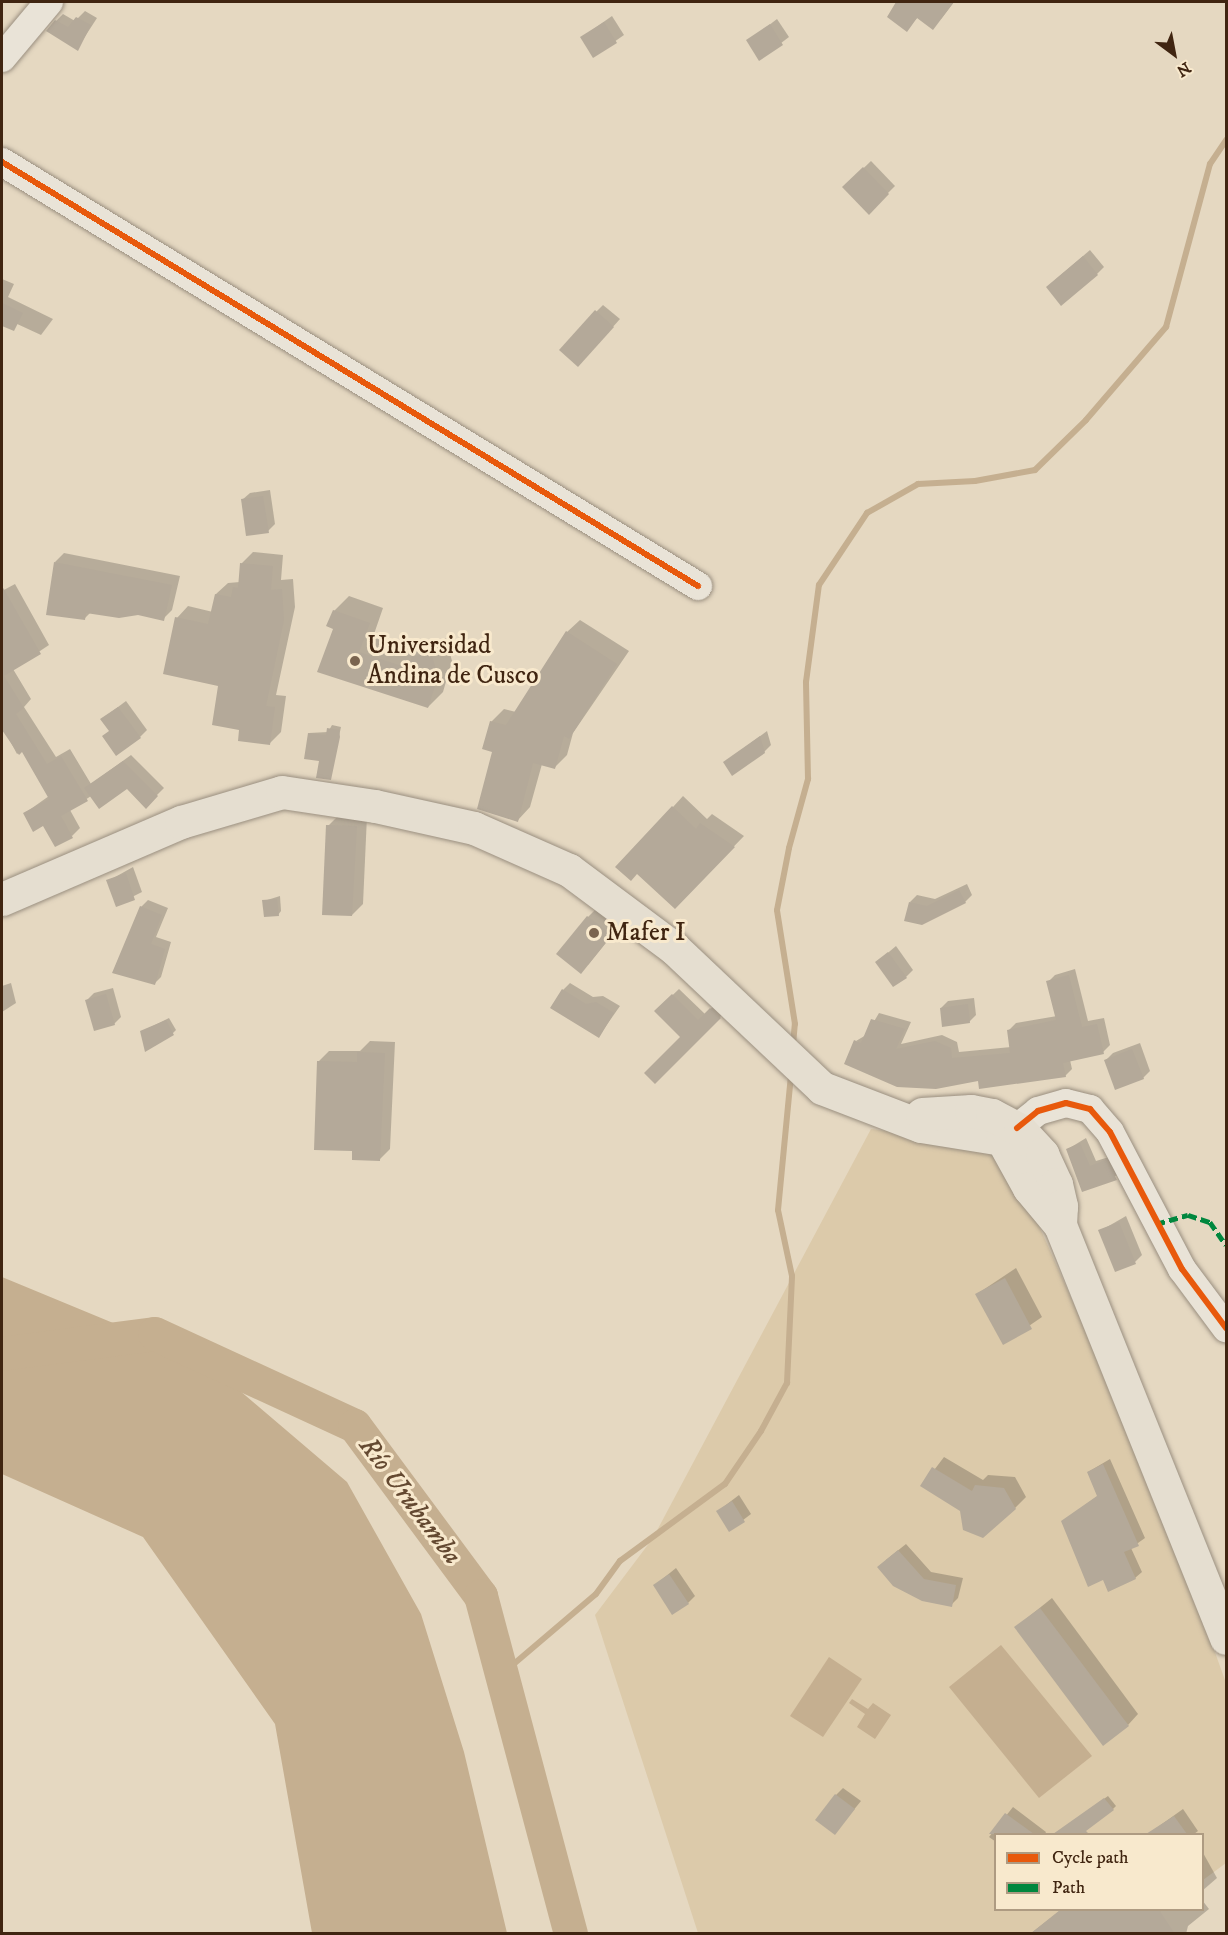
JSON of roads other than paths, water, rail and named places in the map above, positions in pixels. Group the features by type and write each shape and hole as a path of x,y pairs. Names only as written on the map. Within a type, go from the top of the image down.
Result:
{"highway":[{"path":"2,899 181,822 282,792 375,806 474,828 569,870 675,949 822,1088 921,1126 1011,1134 1029,1188 1060,1225 1227,1638"}],"street":[{"path":"2,58 49,2"},
{"path":"2,162 698,586"},
{"path":"1011,1134 1038,1112 1066,1103 1090,1109 1110,1132 1182,1269 1227,1328"}],"waterway":[{"path":"793,1045 795,1024 777,910 789,848 808,779 806,682 819,585 867,513 918,484 975,481 1035,470 1086,420 1166,327 1210,164 1226,140"},
{"path":"502,1674 596,1594 620,1561 725,1484 761,1431 787,1383 792,1276 778,1210 791,1076"},
{"name":"Río Urubamba","path":"2,1354 155,1334 355,1426 481,1596 571,1934"}],"place":[{"name":"Universidad Andina de Cusco","path":"355,661"},
{"name":"Mafer I","path":"594,933"}]}
